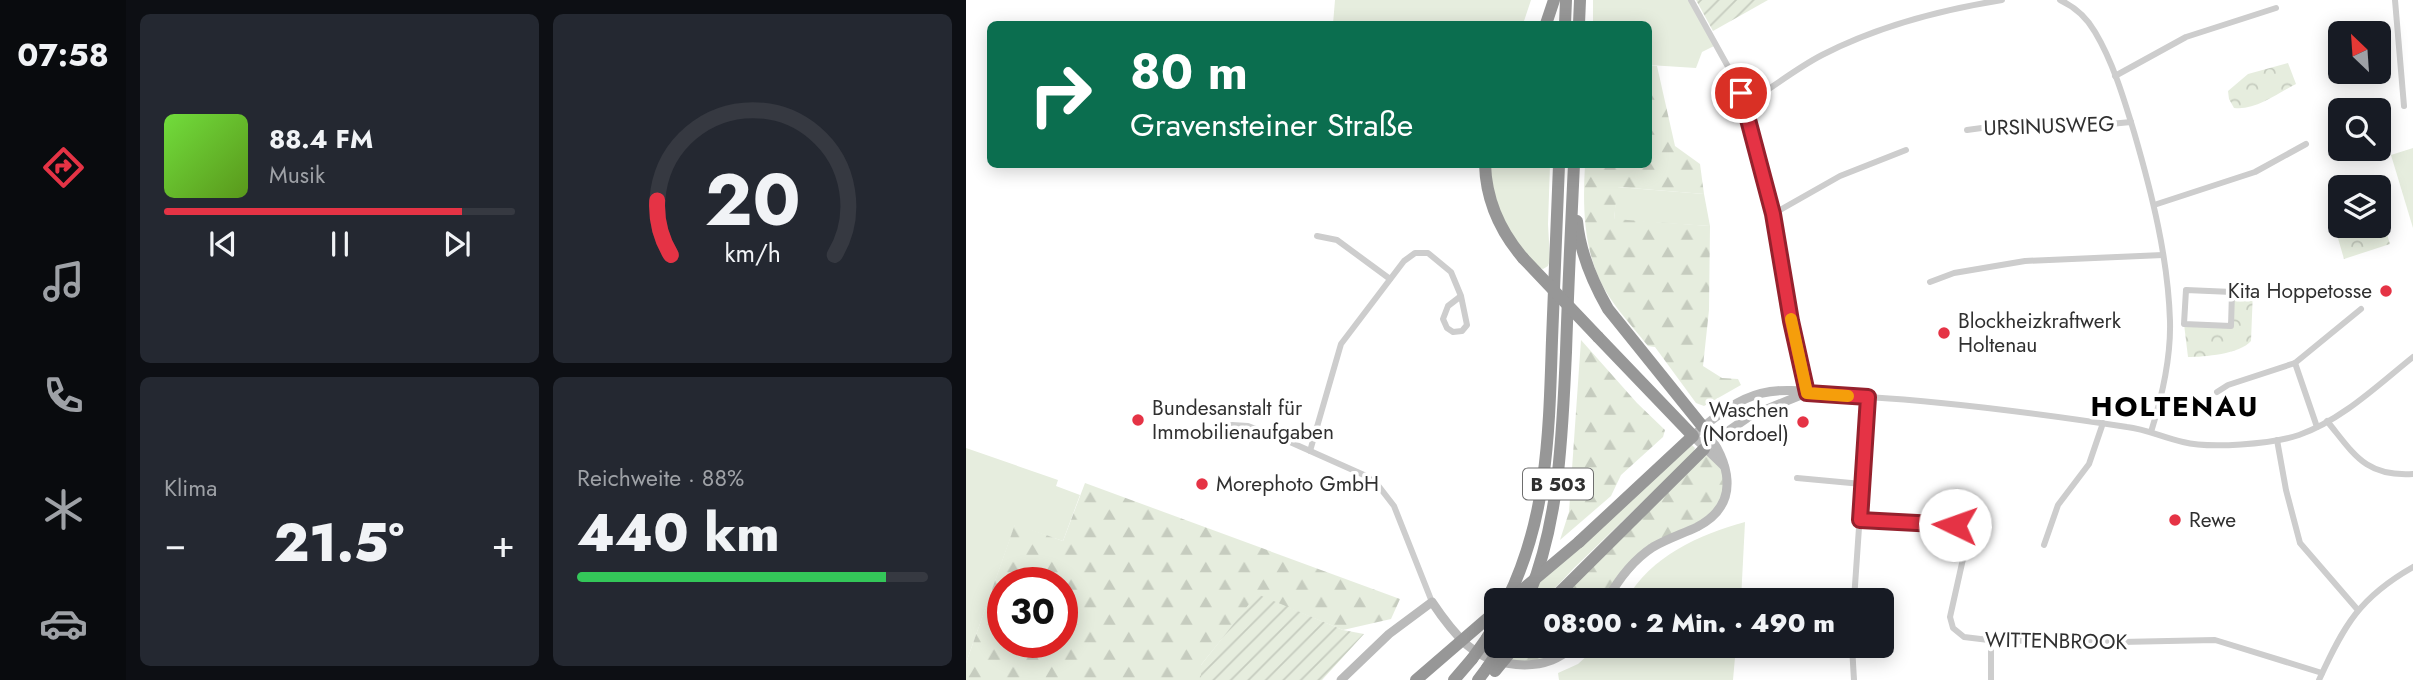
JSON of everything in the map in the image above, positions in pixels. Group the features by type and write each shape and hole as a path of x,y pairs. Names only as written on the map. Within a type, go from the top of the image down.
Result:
{"highway":[{"path":"1547,21 1554,0"},
{"path":"1565,21 1566,0"},
{"path":"1579,21 1580,0"},
{"path":"1485,168 1488,191 1496,216 1505,235 1523,258 1598,337 1698,432"},
{"name":"B 503","path":"1513,588 1528,553 1543,486 1549,410 1559,168"},
{"path":"1574,170 1582,253 1596,288 1608,309 1698,432"},
{"name":"B 503","path":"1531,588 1544,552 1557,488 1563,422 1574,170"},
{"path":"1523,588 1579,542 1698,432"},
{"path":"1564,588 1709,445"},
{"path":"1416,680 1484,621"},
{"path":"1454,680 1484,642"},
{"path":"1478,680 1490,673 1500,658"}],"street":[{"path":"1691,0 1736,81 1745,104 1773,214 1791,321 1807,393"},
{"path":"1745,104 1821,55 1870,33 1928,15 2003,0"},
{"path":"2060,0 2073,7 2094,31 2115,76 2154,205 2164,256 2170,341 2164,382 2151,432"},
{"path":"2395,0 2404,106"},
{"path":"2115,76 2186,37 2276,8"},
{"name":"URSINUSWEG","path":"1967,130 2011,124 2100,125 2131,122"},
{"path":"2154,205 2255,172 2306,144"},
{"path":"1773,214 1840,176 1906,150"},
{"path":"1317,236 1337,240 1390,279"},
{"path":"1310,451 1341,344 1408,257 1420,252 1428,253 1451,272 1461,296 1467,325 1462,331 1453,332 1447,328 1443,315 1450,303 1461,296"},
{"path":"1930,282 1954,273 2025,261 2164,256"},
{"path":"2186,290 2232,292 2231,326 2184,324 2186,290"},
{"path":"2217,393 2228,385 2295,363 2361,309"},
{"path":"1616,588 1632,565 1651,548 1696,527 1713,516 1724,501 1728,487 1724,466 1698,432 1731,405 1758,393 1782,389 2000,410 2103,423 2151,432 2183,443 2277,440 2318,427 2413,357"},
{"path":"2295,363 2318,427"},
{"path":"1709,445 1750,415 1807,393"},
{"path":"1854,588 1868,397"},
{"path":"2327,421 2350,452 2363,462 2383,471 2413,474"},
{"path":"2044,545 2058,505 2089,464 2103,423"},
{"path":"1232,425 1248,426 1310,451 1364,475 1377,484 1388,496 1399,517 1432,602 1468,646 1484,655"},
{"path":"2277,440 2286,491 2300,543 2357,609"},
{"path":"1797,478 1863,484"},
{"name":"WITTENBROOK","path":"1860,520 1955,525 1963,528 1967,541 1952,601 1950,621 1964,637 1991,641 2215,640 2320,677"},
{"path":"2320,677 2357,609 2391,579 2413,567"},
{"path":"1341,680 1389,634 1432,602"},
{"path":"1991,641 1991,680"},
{"path":"1491,658 1509,664 1550,661 1555,658"},
{"path":"1853,658 1854,680"}],"green space":[{"path":"1335,0 1531,0 1524,21 1333,21"},
{"path":"1593,0 1689,0 1714,46 1702,52 1696,68 1652,65 1652,21 1593,21"},
{"path":"1696,0 1768,0 1713,31"},
{"path":"2288,63 2296,84 2258,104 2234,108 2228,91 2248,74"},
{"path":"1652,65 1657,66 1675,146 1700,164 1704,194 1618,187 1614,219 1710,226 1709,310 1703,366 1722,378 1738,379 1741,385 1704,406 1696,403 1655,347 1648,346 1612,301 1600,281 1586,232 1585,168 1652,168"},
{"path":"2413,148 2413,228 2391,155"},
{"path":"1490,168 1550,168 1548,266 1543,269 1538,267 1506,229 1492,186"},
{"path":"1617,187 1704,194 1710,226 1614,220"},
{"path":"2338,238 2388,238 2390,244 2344,259"},
{"path":"2232,289 2253,290 2251,341 2230,352 2188,357 2184,324 2231,326"},
{"path":"1581,340 1665,430 1663,437 1621,475 1611,496 1560,540 1569,512"},
{"path":"1692,445 1695,448 1693,453 1555,588 1535,588"},
{"path":"966,448 1058,480 1056,486 1080,495 1063,541 1015,525 1000,567 987,567 987,604 966,663"},
{"path":"1704,449 1724,466 1728,487 1713,515 1651,549 1617,588 1564,588"},
{"path":"1085,483 1400,599 1391,619 1343,630 1257,595 1201,665 1201,680 966,680 966,663 987,603 987,658 1078,658 1078,567 1000,567 1015,524 1063,541"},
{"path":"1745,522 1742,588 1634,588 1662,559 1710,533"},
{"path":"1257,594 1343,630 1364,634 1322,680 1201,680 1201,665"},
{"path":"1511,658 1555,658 1550,661 1508,664"},
{"path":"1585,658 1735,658 1733,680 1559,680 1558,673"}],"slow traffic":[{"path":"1791,319 1807,393 1848,396"}],"place":[{"name":"Kita Hoppetosse","path":"2386,291"},
{"name":"Blockheizkraftwerk Holtenau","path":"1944,333"},
{"name":"Bundesanstalt für Immobilienaufgaben","path":"1138,420"},
{"name":"Waschen (Nordoel)","path":"1803,422"},
{"name":"Morephoto GmbH","path":"1202,484"},
{"name":"Rewe","path":"2175,520"}],"district":[{"name":"HOLTENAU","path":"2175,406"}],"route":[{"path":"1741,93 1773,214 1791,321 1807,393 1868,397 1860,520 1955,525"}]}
